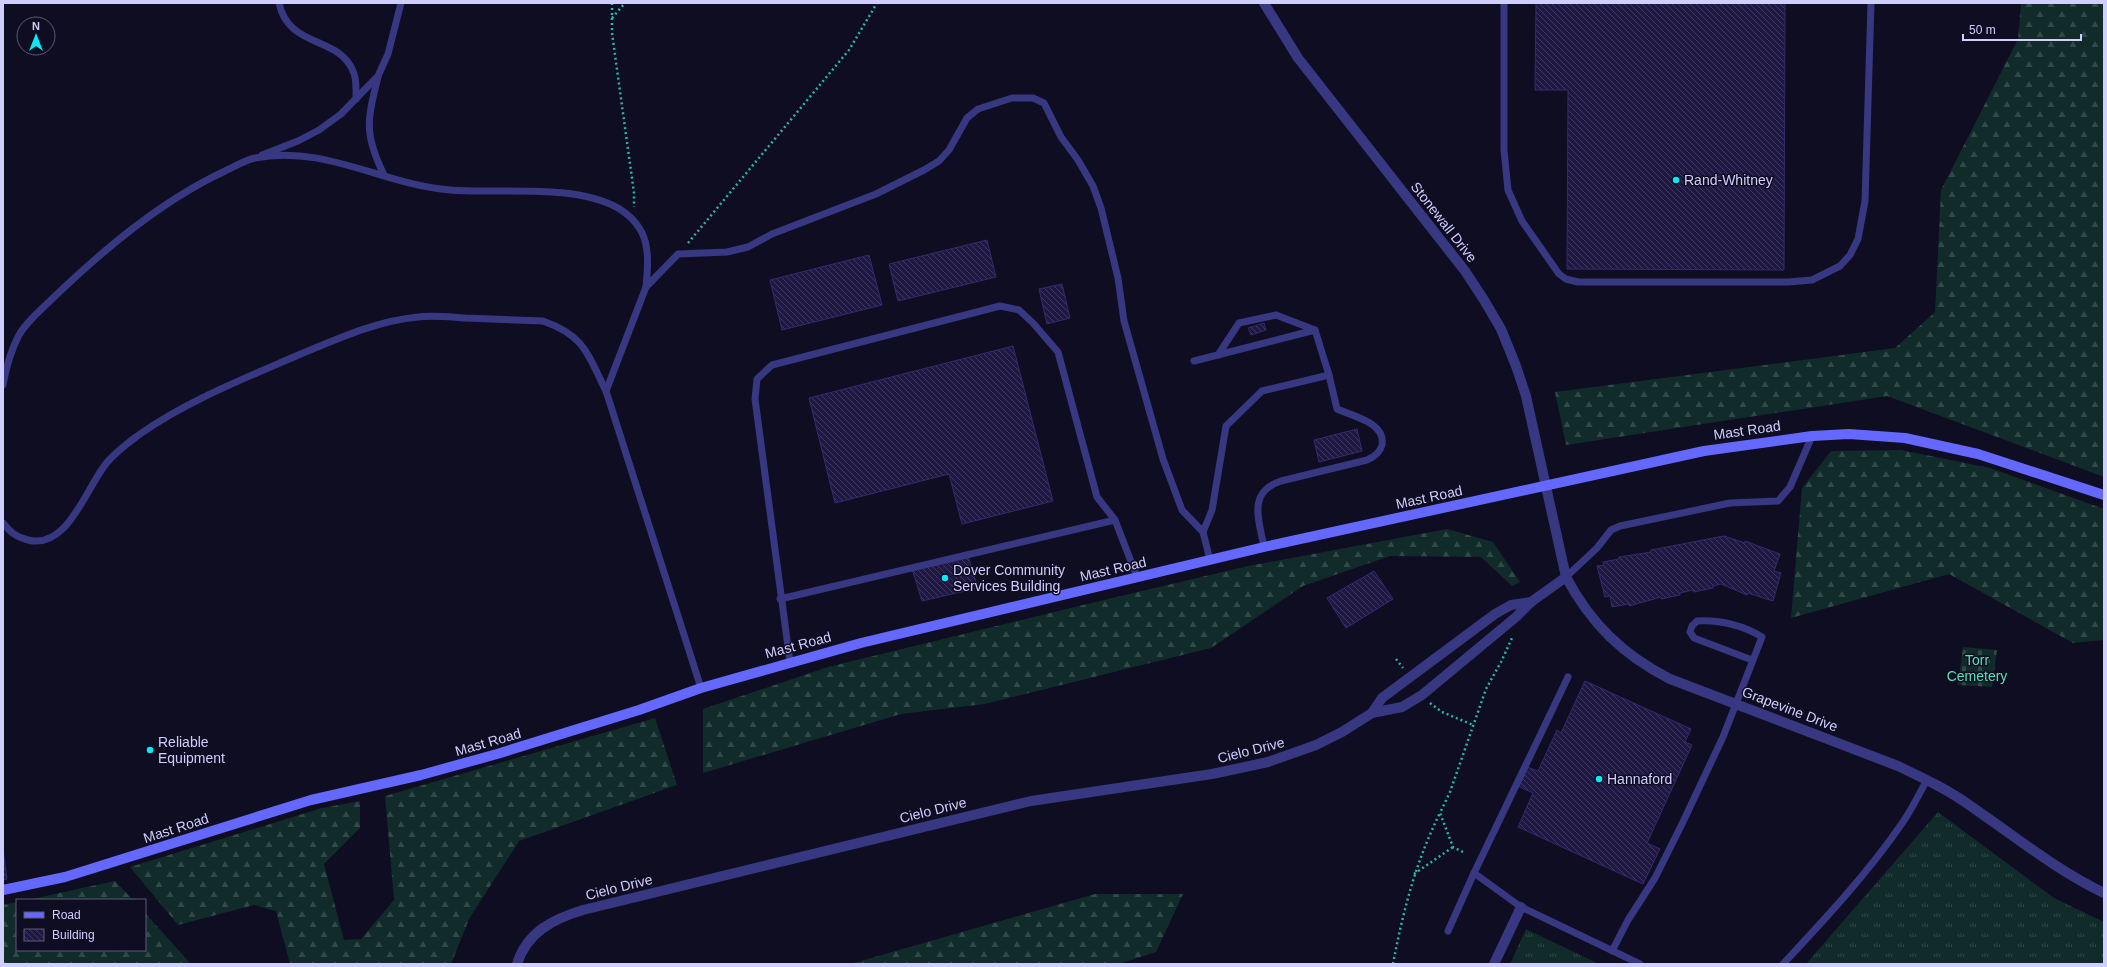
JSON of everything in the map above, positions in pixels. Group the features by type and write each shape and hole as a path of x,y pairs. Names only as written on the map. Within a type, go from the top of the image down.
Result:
{"street":[{"name":"Stonewall Drive","path":"1264,3 1298,58 1429,224 1484,300 1501,329 1526,396 1546,486"},
{"name":"Mast Road","path":"3,890 65,876 311,800 421,775 497,754 639,710 701,688 861,643 1264,547 1704,450 1812,436 1849,434 1905,438 1978,454 2104,495"},
{"name":"Grapevine Drive","path":"1546,486 1566,577 1575,595 1609,637 1639,663 1670,679 1898,766 1928,780 1972,806 2062,871 2104,893"},
{"name":"Cielo Drive","path":"1372,712 1402,707 1422,695 1516,617 1531,602 1566,577"},
{"name":"Cielo Drive","path":"517,964 526,946 536,933 548,923 583,910 1031,801 1212,774 1268,762 1316,745 1342,732 1372,712 1382,698 1495,614 1511,605 1531,602"},
{"path":"1494,964 1521,907"}],"lane":[{"path":"279,3 288,22 296,32 310,40 325,44 347,61 354,72 356,99"},
{"path":"384,175 373,152 368,136 370,116 378,76 388,54 401,3"},
{"path":"1504,3 1504,150 1508,190 1522,221 1559,274 1566,279 1578,282 1788,282 1812,280 1840,266 1850,255 1858,240 1865,201 1871,3"},
{"path":"3,385 11,355 20,334 36,315 68,283 121,238 163,207 207,180 253,158 298,141 319,130 341,114 378,76"},
{"path":"646,286 678,254 728,252 748,247 772,234 876,194 924,170 940,161 949,150 967,118 978,109 1012,98 1033,98 1038,100 1044,103 1061,137 1078,160 1093,186 1101,208 1118,278 1124,321 1163,460 1182,510 1203,532 1210,560"},
{"path":"253,158 279,156 311,157 350,164 427,187 450,190 542,192 579,196 606,202 620,209 634,222 645,237 649,254 646,286 606,391"},
{"path":"790,662 780,599 755,399 757,379 772,365 1000,306 1019,310 1033,323 1058,352 1097,496 1115,520 1137,578"},
{"path":"1218,355 1239,323 1276,315 1315,330"},
{"path":"3,523 10,532 20,538 32,541 44,541 56,535 66,526 76,513 95,478 106,463 141,434 230,384 350,334 391,322 418,317 543,322 562,328 577,339 588,355 606,391 701,688"},
{"path":"1194,361 1315,330"},
{"path":"1264,547 1257,510 1260,498 1268,487 1281,481 1373,458 1381,448 1382,436 1376,427 1337,409 1329,375 1315,330"},
{"path":"1203,532 1212,510 1226,426 1262,391 1329,375"},
{"path":"1566,577 1597,548 1611,530 1620,526 1730,503 1778,501 1790,487 1812,436"},
{"path":"780,599 1115,520"},
{"path":"1612,951 1628,920 1663,864 1736,704 1762,637 1750,630 1722,622 1697,621 1692,626 1690,632 1694,638 1752,660"},
{"path":"1448,932 1474,873 1568,676"},
{"path":"1783,964 1874,860 1903,822 1928,780"},
{"path":"1474,873 1521,907 1640,964"}],"path":[{"path":"612,3 612,18 634,193 634,222"},
{"path":"612,18 625,3"},
{"path":"678,254 849,50 877,3"},
{"path":"1393,964 1399,932 1414,874 1425,844 1440,813 1474,725 1486,689 1501,662 1513,635"},
{"path":"1396,660 1405,672"},
{"path":"1426,699 1442,712 1474,725"},
{"path":"1440,813 1453,847 1462,852"},
{"path":"1414,874 1453,847"}],"green space":[{"path":"2021,3 2104,3 2104,477 1887,396 1566,445 1555,392 1895,348 1935,312 1941,190 2018,39"},
{"path":"1901,450 1990,468 2104,509 2104,640 2073,643 1949,574 1791,618 1802,488 1831,451"},
{"path":"1447,529 1493,542 1520,582 1512,586 1481,557 1390,556 1303,586 1211,648 985,704 901,714 703,773 703,709 828,667 1248,566"},
{"name":"Torr Cemetery","path":"1963,647 1997,650 1992,687 1958,685"},
{"path":"655,718 677,785 519,841 469,919 451,964 290,964 276,911 254,905 178,925 130,867 322,808 360,801 360,828 324,864 344,940 361,939 394,900 385,796"},
{"path":"1938,812 2054,898 2104,922 2104,964 1806,964"},
{"path":"115,881 132,899 32,899"},
{"path":"1095,894 1183,894 1156,952 1119,964 850,964"},
{"path":"16,902 16,951 146,951 146,914 191,964 3,964 3,905"},
{"path":"1526,929 1599,964 1510,964"}],"building":[{"name":"Rand-Whitney","path":"1536,3 1785,3 1784,270 1567,269 1568,90 1535,90"},
{"path":"987,240 996,277 898,301 889,264"},
{"path":"869,255 882,305 782,330 770,280"},
{"path":"1062,284 1070,318 1047,324 1039,289"},
{"path":"1264,323 1266,330 1251,335 1248,328"},
{"path":"1013,346 1053,501 962,524 949,474 835,503 809,398"},
{"path":"1357,429 1362,451 1319,462 1314,440"},
{"path":"1724,536 1745,543 1745,541 1780,554 1774,571 1781,573 1773,601 1748,593 1747,595 1721,584 1713,586 1713,588 1694,592 1693,590 1680,593 1680,595 1661,599 1661,597 1629,606 1629,604 1612,607 1610,596 1605,597 1597,566 1604,565 1603,562 1619,559 1619,557 1651,552 1651,550"},
{"name":"Dover Community Services Building","path":"968,556 978,588 922,601 912,569"},
{"path":"1374,571 1393,599 1346,628 1327,598"},
{"name":"Hannaford","path":"1585,681 1691,729 1685,742 1692,745 1647,843 1660,849 1643,884 1518,827 1533,793 1518,786 1527,767 1538,771 1557,730 1561,733"},
{"path":"3,849 7,879 3,880"}],"place":[{"name":"Rand-Whitney","path":"1676,180"},
{"name":"Dover Community Services Building","path":"945,578"},
{"name":"Reliable Equipment","path":"150,750"},
{"name":"Hannaford","path":"1599,779"}]}
